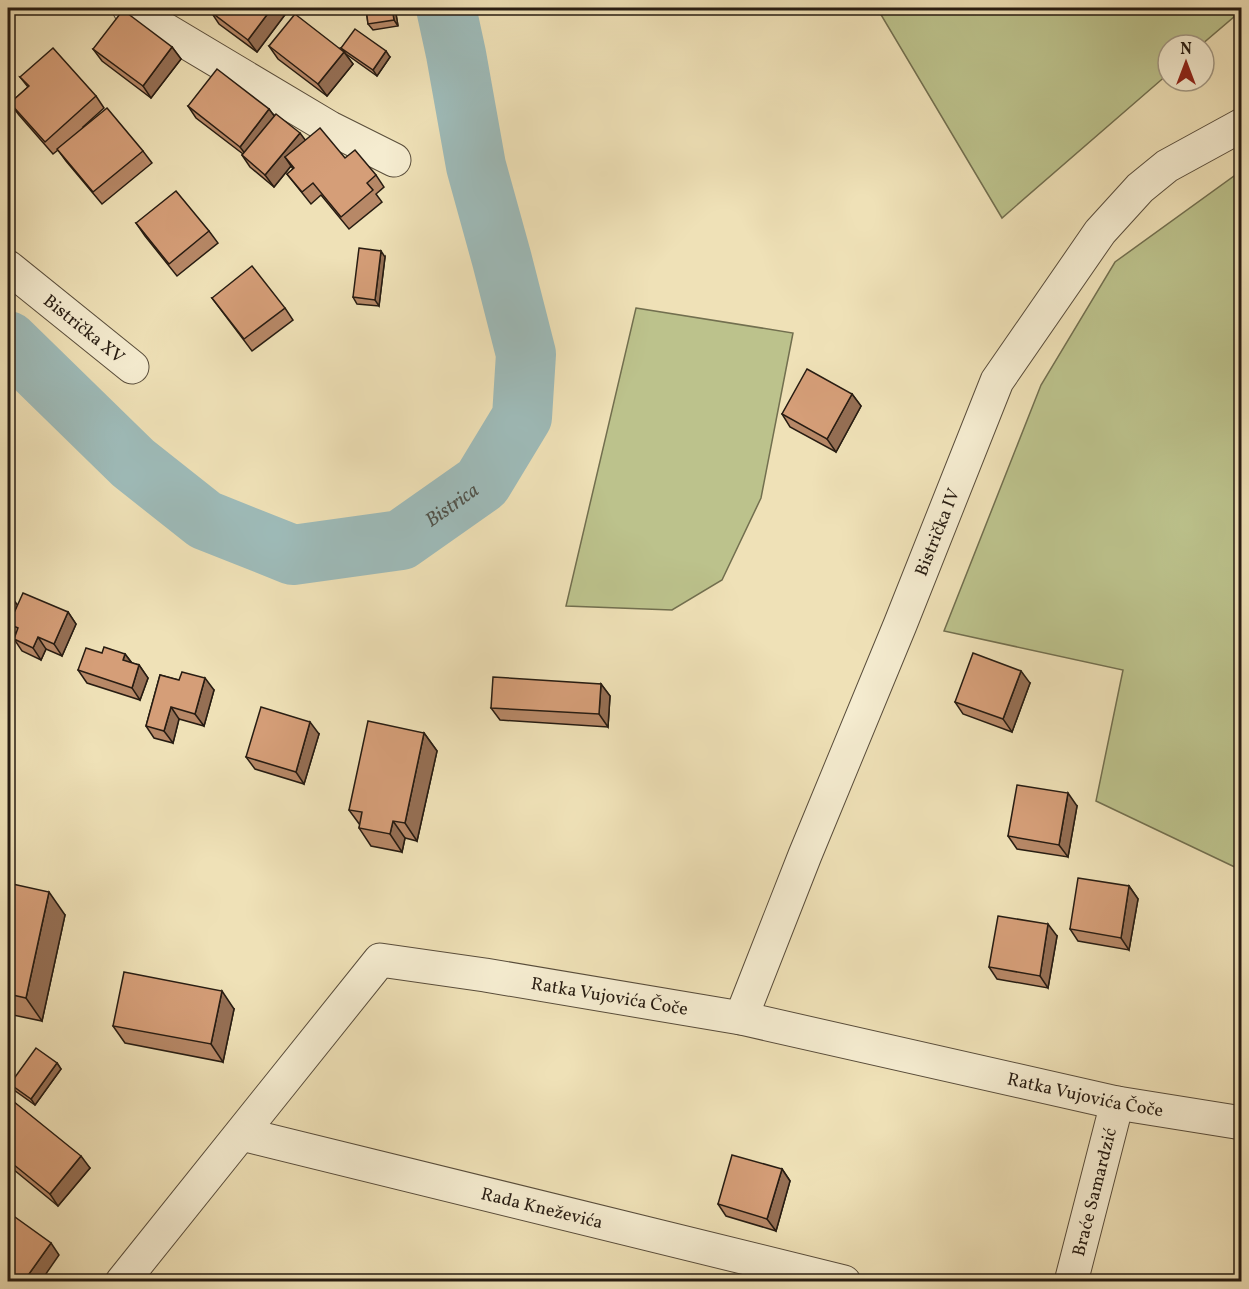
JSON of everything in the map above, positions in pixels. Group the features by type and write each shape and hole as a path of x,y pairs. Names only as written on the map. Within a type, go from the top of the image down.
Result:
{"street":[{"path":"129,8 330,128 394,160"},
{"name":"Bistrička IV","path":"741,1018 997,381 1100,232 1140,188 1167,166 1242,125"},
{"name":"Bistrička XV","path":"8,267 132,367"},
{"name":"Ratka Vujovića Čoče","path":"122,1281 380,960 741,1018 1117,1103 1242,1123"},
{"name":"Braće Samardzić","path":"1071,1281 1117,1103"},
{"name":"Rada Kneževića","path":"242,1134 844,1281"}],"green space":[{"path":"877,8 1241,8 1242,10 1215,33 1156,33 1156,84 1002,218"},
{"path":"1241,171 1241,870 1096,801 1123,670 944,631 1041,385 1115,262"},
{"path":"636,308 793,333 761,498 722,580 672,610 566,606"}],"building":[{"path":"214,8 272,8 248,40 211,12"},
{"path":"366,8 392,8 394,20 368,24"},
{"path":"123,10 172,47 143,86 93,49"},
{"path":"295,14 344,52 318,84 269,46"},
{"path":"355,29 386,51 373,70 341,48"},
{"path":"53,48 96,96 45,142 10,103 29,86 20,77"},
{"path":"217,69 269,109 240,147 188,106"},
{"path":"107,108 143,151 93,192 57,149"},
{"path":"276,114 300,133 265,175 242,155"},
{"path":"320,128 345,158 355,150 376,175 367,183 373,190 341,217 313,183 302,192 287,174 294,168 285,157"},
{"path":"176,191 209,231 169,264 136,223"},
{"path":"359,248 381,251 375,300 353,297"},
{"path":"252,266 285,308 244,339 212,298"},
{"path":"807,369 852,394 827,439 782,414"},
{"path":"23,593 68,612 54,644 38,637 33,648 14,639 18,628 9,624"},
{"path":"104,647 125,654 123,660 139,665 132,688 78,670 86,648 102,653"},
{"path":"973,653 1021,671 1003,719 955,702"},
{"path":"182,672 205,678 195,714 171,707 164,731 146,726 160,675 179,680"},
{"path":"493,677 601,684 599,714 491,708"},
{"path":"261,707 310,722 296,772 246,757"},
{"path":"368,721 424,733 405,823 393,821 390,834 359,828 362,812 349,810"},
{"path":"1017,785 1068,793 1059,845 1008,836"},
{"path":"1078,878 1129,886 1121,938 1070,929"},
{"path":"8,883 49,892 26,998 8,994"},
{"path":"998,916 1048,924 1040,976 989,967"},
{"path":"124,972 222,991 211,1044 113,1026"},
{"path":"36,1048 57,1063 31,1099 10,1084"},
{"path":"8,1097 81,1156 50,1194 8,1160"},
{"path":"732,1155 782,1169 767,1219 718,1204"},
{"path":"8,1212 51,1243 24,1281 8,1281"}],"waterway":[{"name":"Bistrica","path":"8,341 133,463 205,520 293,555 401,540 482,483 522,417 526,354 476,166 446,8"}]}
